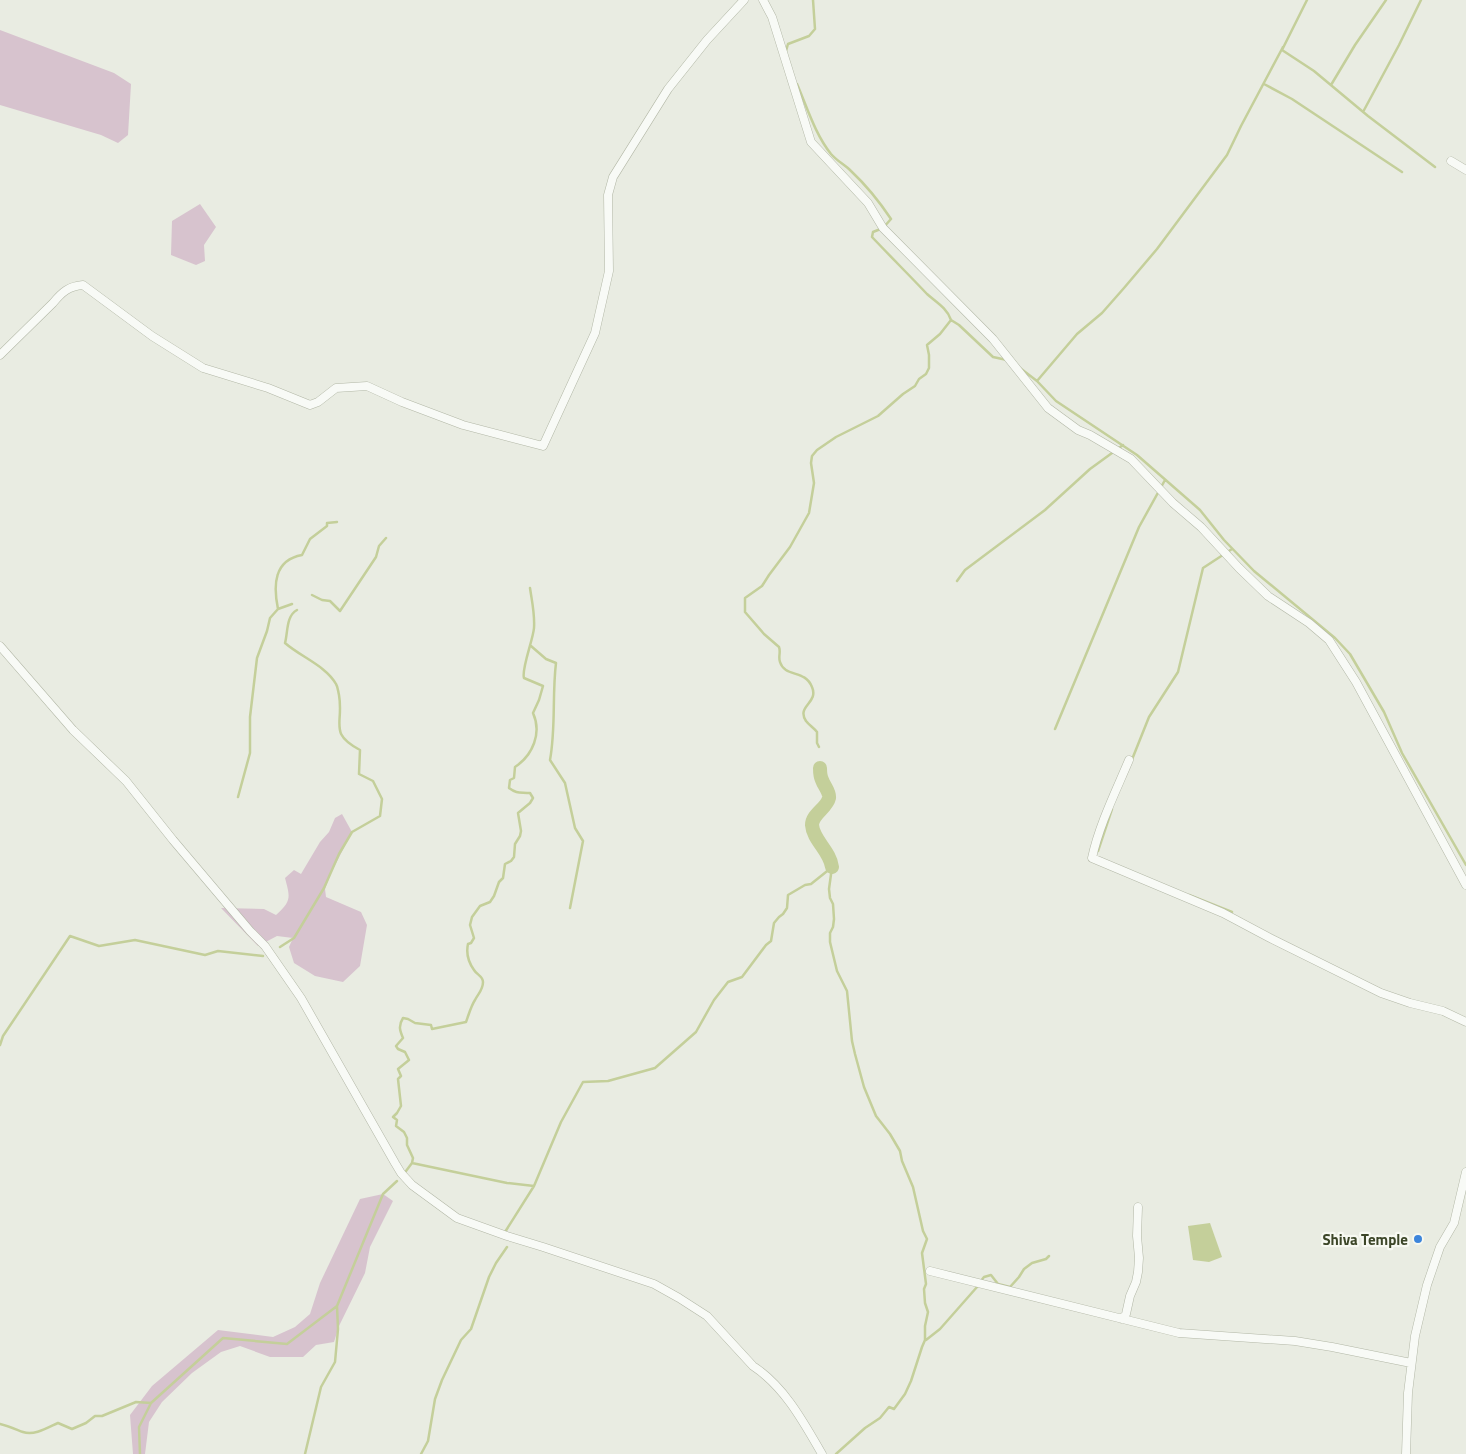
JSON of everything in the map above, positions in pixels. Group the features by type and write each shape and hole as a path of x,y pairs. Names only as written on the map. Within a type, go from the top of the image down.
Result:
{"street":[{"path":"0,355 60,295 72,286 83,285 152,336 203,368 268,388 310,405 318,402 336,388 367,386 402,402 462,425 543,446 594,333 609,271 608,194 612,177 631,150 668,89 707,40 744,0"},
{"path":"763,0 772,17 811,142 868,203 883,228 992,339 1048,408 1078,430 1131,459 1268,596 1309,623 1329,640 1356,682 1466,885"},
{"path":"1451,161 1466,170"},
{"path":"0,646 73,730 126,781 184,854 265,946 301,998 395,1164 412,1184 457,1218 654,1284 707,1316 795,1408 822,1454"},
{"path":"1129,760 1109,806 1092,858 1223,913 1288,948 1380,993 1443,1011 1466,1022"},
{"path":"1406,1454 1408,1393 1415,1336 1427,1285 1440,1247 1454,1223 1466,1172"},
{"path":"1122,1319 1126,1314 1138,1272 1138,1207"},
{"path":"930,1271 1179,1332 1296,1341 1332,1346 1412,1363"}],"shaded area":[{"path":"0,30 114,73 131,84 128,135 118,143 101,135 0,105"},
{"path":"200,204 216,227 204,245 205,261 196,265 171,255 172,221"},
{"path":"342,814 352,832 331,873 325,889 326,897 361,912 367,925 360,966 343,982 315,976 294,963 289,947 293,938 277,936 258,946 221,908 264,909 276,915 285,906 289,894 285,878 294,870 301,874 320,842 329,832 335,818"},
{"path":"383,1194 393,1201 370,1247 365,1273 339,1326 334,1342 316,1345 303,1357 270,1357 240,1346 221,1352 192,1373 162,1402 149,1422 145,1454 133,1454 130,1415 152,1386 218,1330 273,1337 295,1327 310,1314 320,1283 360,1199"},
{"path":"1210,1223 1222,1257 1209,1262 1193,1260 1188,1226"}],"waterway":[{"path":"786,51 788,44 809,36 815,29 813,0"},
{"path":"1020,368 1037,381 1077,334 1102,313 1157,249 1227,155 1307,0"},
{"path":"1331,85 1355,45 1386,0"},
{"path":"1363,112 1421,0"},
{"path":"1282,50 1314,71 1368,116 1435,167"},
{"path":"797,84 825,146 833,156 868,188 891,219 883,228 873,232 872,237 944,309 951,320 940,334 927,345 929,368 915,386 878,416 836,437 817,450 812,456 811,463 814,483 809,513 790,547 762,586 745,598 745,612 764,634 779,647 779,660 783,667 805,678 812,687 813,697 805,708 804,716 806,721 817,732 819,747"},
{"path":"1264,84 1292,99 1402,172"},
{"path":"951,320 959,325 993,357 1007,360"},
{"path":"1037,381 1056,401 1137,455 1200,510 1224,540 1254,571 1335,638 1350,654 1384,712 1402,753 1466,865"},
{"path":"957,581 965,570 1045,510 1090,469 1123,445"},
{"path":"1055,729 1139,527 1165,480"},
{"path":"278,609 276,583 281,568 286,562 302,555 310,539 327,526 327,523 337,522"},
{"path":"312,595 322,600 330,601 340,611 376,557 379,546 386,538"},
{"path":"1131,762 1149,717 1178,672 1203,568 1232,549"},
{"path":"406,1171 413,1158 407,1145 407,1138 404,1132 396,1126 397,1120 393,1117 401,1106 398,1079 401,1076 398,1069 409,1060 405,1052 396,1046 403,1038 400,1024 403,1018 415,1023 431,1025 432,1029 466,1022 472,1005 483,985 482,978 475,972 469,961 467,947 474,938 470,925 472,917 480,906 490,902 499,882 503,878 505,864 514,857 515,844 521,831 518,813 533,798 530,793 517,792 509,788 510,780 514,778 515,767 527,756 534,743 537,728 533,713 543,686 524,678 524,669 534,628 530,588"},
{"path":"238,797 250,753 250,717 257,658 270,618 278,609 292,604"},
{"path":"280,947 294,938 324,888 339,854 352,832 380,816 382,799 373,781 359,774 360,750 350,744 341,733 339,727 340,705 336,684 320,667 285,643 289,620 297,610"},
{"path":"531,646 546,659 556,663 553,736 550,760 565,783 575,828 583,841 570,908"},
{"path":"820,768 821,777 828,791 829,798 826,805 814,818 812,825 815,836 831,861 832,867"},
{"path":"1098,851 1112,809"},
{"path":"832,867 829,889 834,919 830,933 830,942 837,971 847,991 852,1041 864,1087 876,1116 900,1151 902,1161 913,1187 923,1231 927,1239 922,1253 926,1284 924,1289 925,1303 928,1312 925,1340 905,1394 894,1409 889,1407 880,1418 865,1428 836,1454"},
{"path":"412,1163 507,1183 534,1186 561,1122 583,1082 608,1081 655,1068 696,1032 714,1000 728,982 742,977 771,941 774,923 787,908 788,895 805,885 811,884 831,868"},
{"path":"1189,895 1232,912"},
{"path":"0,1045 3,1036 70,936 99,946 135,940 205,955 218,951 263,956"},
{"path":"140,1454 139,1427 151,1403 223,1338 287,1344 337,1306 383,1194 397,1181"},
{"path":"505,1232 534,1186"},
{"path":"421,1454 428,1441 435,1399 442,1380 461,1340 471,1329 489,1277 507,1247"},
{"path":"980,1282 984,1277 991,1275 998,1284 1010,1287 1024,1269 1032,1263 1046,1259 1049,1256"},
{"path":"926,1340 940,1329 977,1287"},
{"path":"305,1454 321,1387 335,1362 338,1329 337,1306"},
{"path":"0,1424 27,1433 40,1431 58,1423 72,1429 86,1423 95,1416 102,1416 136,1402 151,1403"}],"place":[{"name":"Shiva Temple","path":"1418,1239"}]}
